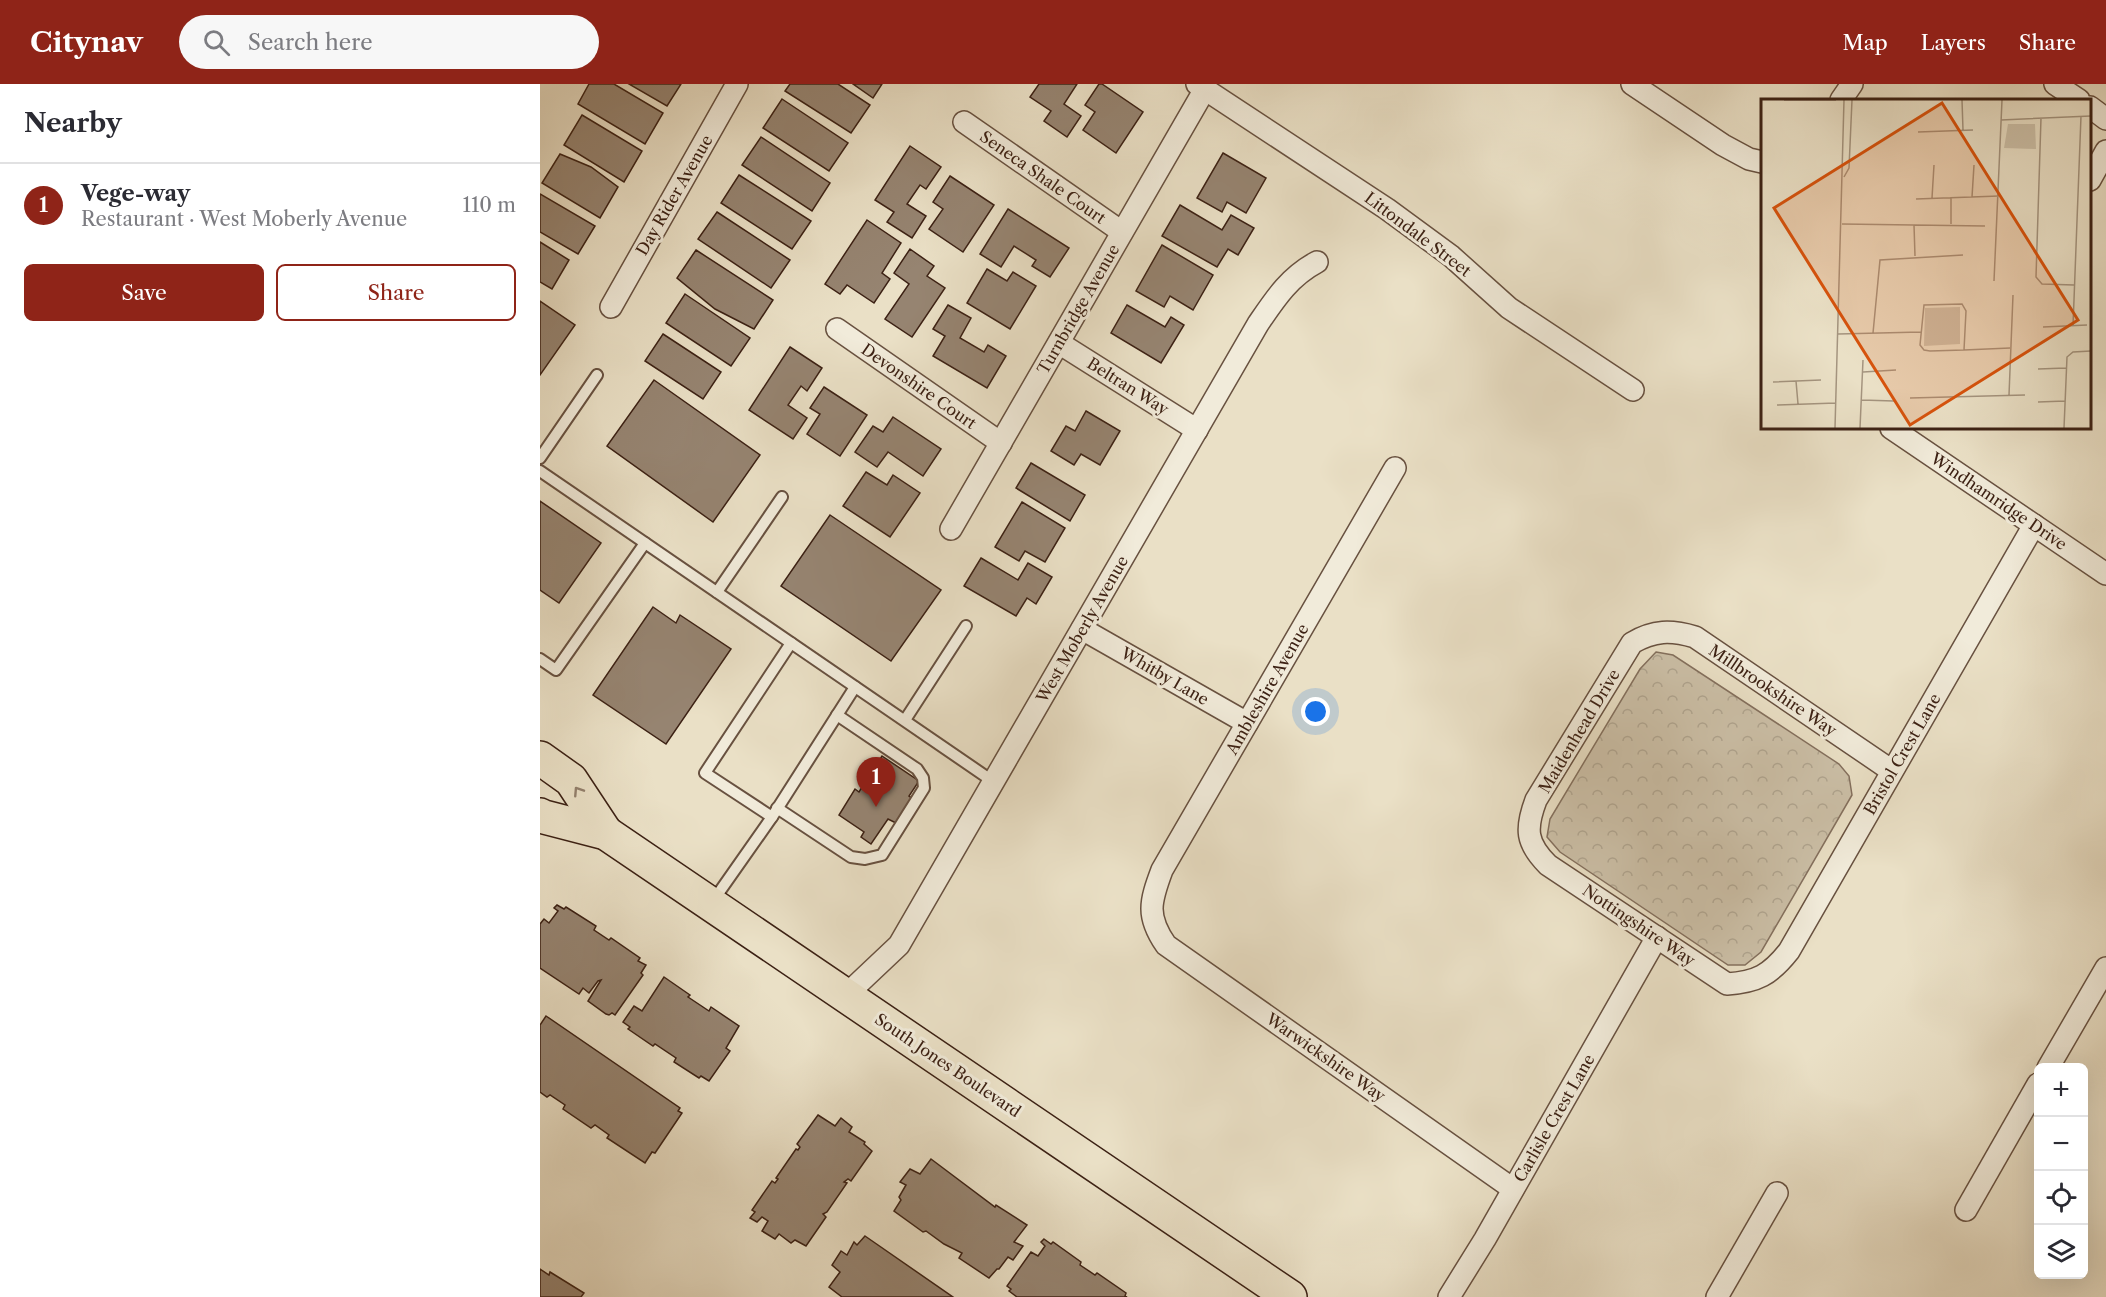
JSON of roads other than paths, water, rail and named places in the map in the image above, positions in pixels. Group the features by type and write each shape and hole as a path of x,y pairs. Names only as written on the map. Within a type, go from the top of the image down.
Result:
{"main road":[{"name":"South Jones Boulevard","path":"540,758 571,780 606,833"},
{"name":"South Jones Boulevard","path":"540,815 606,833 1290,1297"}],"street":[{"name":"Day Rider Avenue","path":"611,307 737,84"},
{"path":"1632,84 1723,145 1749,159 1761,162"},
{"path":"1842,99 1852,84"},
{"path":"2055,84 2078,99"},
{"name":"Turnbridge Avenue","path":"951,529 1122,232 1201,87"},
{"name":"Littondale Street","path":"1201,87 1387,209 1451,256 1509,308 1633,390"},
{"path":"2091,109 2106,119"},
{"name":"Seneca Shale Court","path":"964,122 1122,232"},
{"path":"2091,178 2106,151"},
{"name":"West Moberly Avenue","path":"845,996 899,945 1258,324 1281,291 1301,270 1317,262"},
{"name":"Devonshire Court","path":"837,329 1001,442"},
{"name":"Beltran Way","path":"1059,343 1197,429"},
{"name":"Windhamridge Drive","path":"1892,429 2106,574"},
{"name":"Ambleshire Avenue","path":"1151,914 1155,889 1162,870 1395,468"},
{"name":"Bristol Crest Lane","path":"1763,976 1776,968 1789,951 2034,525"},
{"name":"Whitby Lane","path":"1082,629 1247,723"},
{"name":"Millbrookshire Way","path":"1647,634 1676,632 1695,637 1892,771"},
{"name":"Maidenhead Drive","path":"1529,837 1529,819 1536,800 1632,643 1647,634"},
{"name":"Nottingshire Way","path":"1529,837 1537,854 1548,866 1727,984 1763,976"},
{"name":"Warwickshire Way","path":"1151,914 1166,945 1513,1189"},
{"name":"Carlisle Crest Lane","path":"1449,1297 1657,937"},
{"path":"2051,1063 2106,968"},
{"path":"1966,1210 2034,1091"},
{"path":"1718,1297 1777,1193"}],"lane":[{"path":"540,458 597,375"},
{"path":"540,471 994,782"},
{"path":"717,592 782,497"},
{"path":"540,659 556,670 645,543"},
{"path":"904,720 966,626"},
{"path":"791,643 705,773 851,857 865,859 882,855 924,788 923,778 917,769 837,715"},
{"path":"711,904 775,813 855,687"}],"place":[{"name":"Vege-way","path":"876,807"}]}
